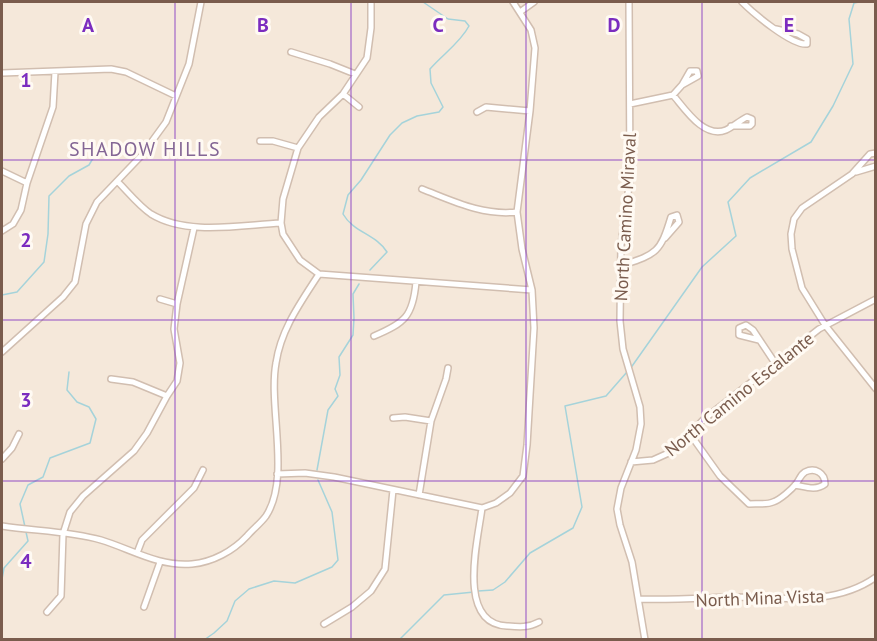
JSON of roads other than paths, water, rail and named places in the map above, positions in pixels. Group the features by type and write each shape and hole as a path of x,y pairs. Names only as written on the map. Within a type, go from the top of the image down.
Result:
{"street":[{"path":"2,352 63,297 75,282 86,224 97,202 142,155 165,122 189,64 201,2"},
{"path":"371,2 371,28 367,58 343,94 319,117 298,148 283,199 281,223 283,234 300,260 320,274 532,290"},
{"path":"277,474 305,473 334,477 482,508 496,503 510,493 523,476 534,328 532,290 522,249 517,212 530,111 535,48 531,30 513,2"},
{"path":"520,12 534,2"},
{"name":"North Camino Miraval","path":"628,2 630,188 622,234 620,266 622,340 641,418 639,440 621,488 618,514 632,562 645,639"},
{"path":"742,2 754,14 790,40 801,45 807,44 807,39 798,34 776,29"},
{"path":"291,52 355,74"},
{"path":"2,73 111,69 126,72 176,96"},
{"path":"2,231 12,224 21,210 27,183 53,107 56,72"},
{"path":"630,104 673,95 682,85"},
{"path":"343,94 359,107"},
{"path":"673,95 697,123 709,130 725,130 731,126"},
{"path":"477,112 486,107 530,111"},
{"path":"260,141 273,141 298,148"},
{"path":"876,153 870,154 854,173 802,208 792,224 791,243 799,280 825,325 876,389"},
{"path":"854,173 876,166"},
{"path":"2,171 27,183"},
{"path":"117,181 149,213 171,224 194,228 281,223"},
{"path":"422,189 473,209 517,212"},
{"path":"47,612 61,596 63,534 70,512 83,496 134,451 177,381 180,363 174,329 177,304 194,228"},
{"path":"620,266 651,255 665,238"},
{"path":"2,526 99,540 160,562 192,564 217,559 243,540 266,516 274,495 277,474 275,366 280,341 320,274"},
{"path":"374,336 391,329 409,315 415,299 416,282"},
{"name":"North Camino Escalante","path":"632,462 648,461 677,448 703,420 825,325 876,298"},
{"path":"160,299 177,304"},
{"path":"759,340 775,363"},
{"path":"419,495 431,422 448,368"},
{"path":"111,379 133,382 167,396"},
{"path":"393,418 405,417 431,422"},
{"path":"2,459 12,448 19,434"},
{"path":"690,434 720,476 749,504 774,502 795,485 801,475 807,471 817,471 825,477 825,484 821,487 795,485"},
{"path":"137,553 142,540 194,488 203,470"},
{"path":"324,624 352,607 371,591 385,569 393,490"},
{"path":"482,508 474,569 476,604 487,620 503,626 529,627 539,622"},
{"path":"144,607 160,562"},
{"name":"North Mina Vista","path":"639,598 689,600 732,597 814,598 851,591 876,577"}],"waterway":[{"path":"370,270 387,252 377,241 347,220 343,214 348,195 361,180 390,135 402,123 417,116 439,112 443,107 431,83 430,69 469,26 465,21 448,19 423,2"},
{"path":"630,369 702,267 736,236 728,202 750,178 811,142 833,106 853,64 849,19 854,3 859,2"},
{"path":"2,295 17,292 44,262 48,234 49,196 69,176 89,165 99,148"},
{"path":"317,470 328,410 338,396 335,389 340,375 339,357 353,335 353,294 359,284"},
{"path":"25,527 20,504 28,485 43,477 50,458 90,443 96,419 89,407 77,402 67,390 69,372"},
{"path":"478,591 493,590 505,582 530,553 573,528 582,507 565,406 606,396 627,372"},
{"path":"204,640 227,621 235,601 249,589 274,581 295,583 332,567 338,560 332,512 318,480"},
{"path":"2,579 4,568 28,541 26,532"},
{"path":"399,640 444,595 474,592"}],"district":[{"name":"SHADOW HILLS","path":"145,149"}]}
